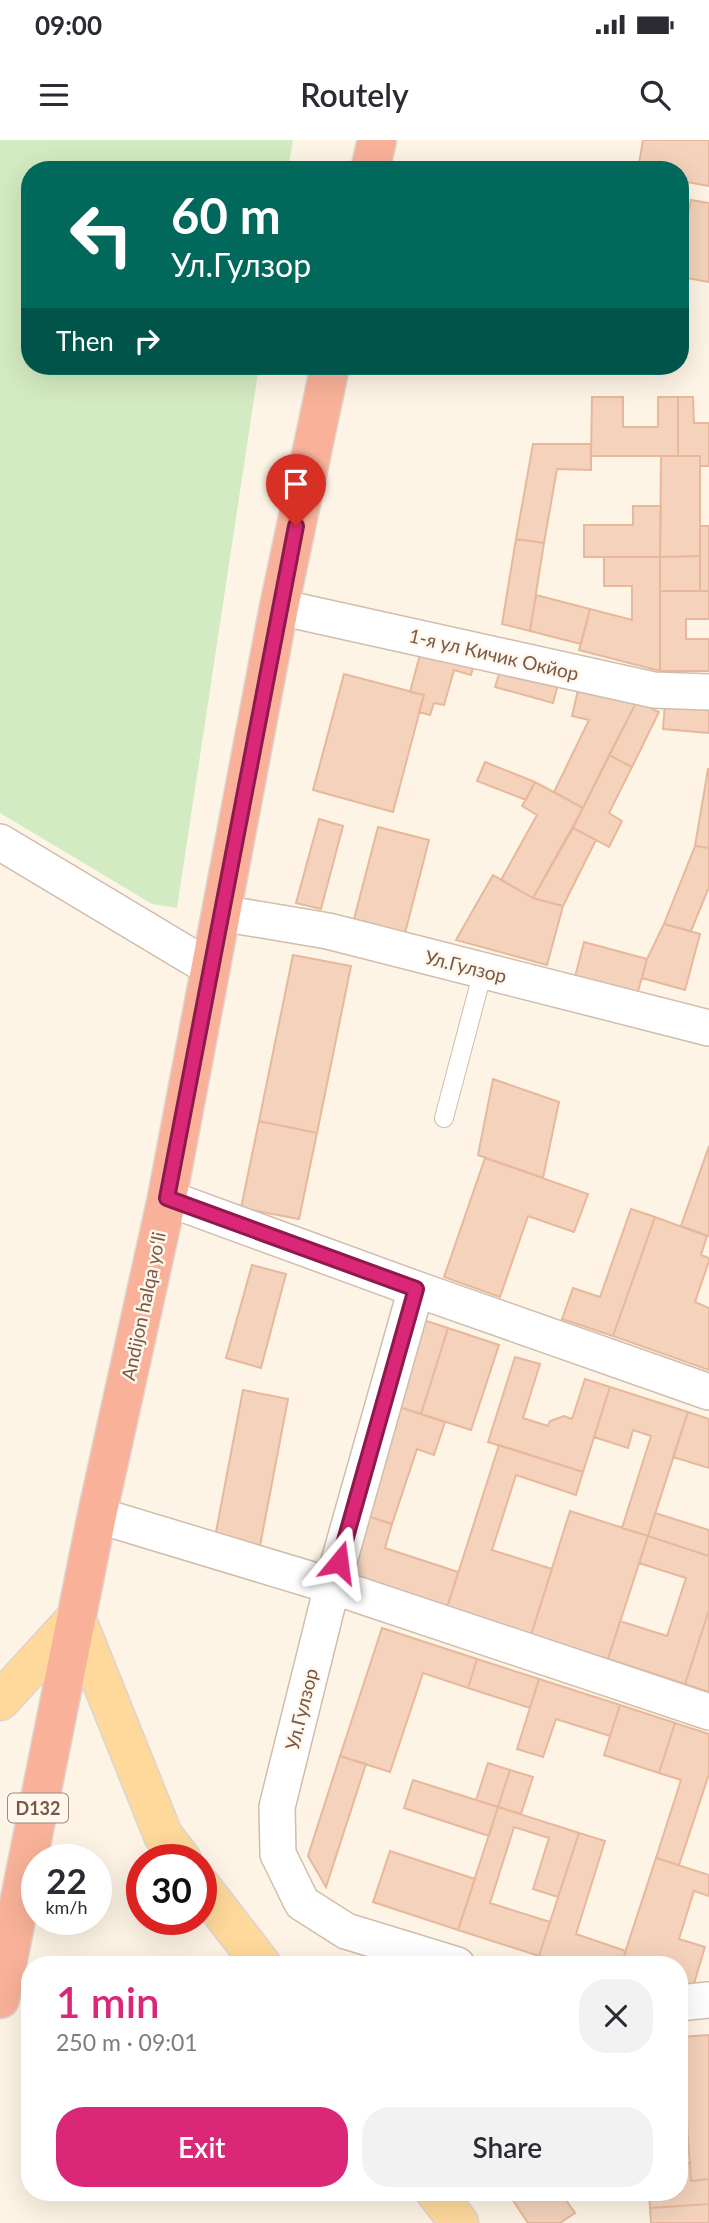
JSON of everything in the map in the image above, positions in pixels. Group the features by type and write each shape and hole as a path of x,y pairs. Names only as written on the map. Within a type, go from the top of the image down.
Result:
{"highway":[{"path":"372,161 377,140"},
{"name":"Andijon halqa yo‘li","path":"0,1999 97,1515 167,1198 279,607 328,375"}],"main road":[{"path":"0,1701 76,1618 163,1835 170,1844"},
{"path":"217,1906 255,1956"},
{"path":"442,2201 459,2223"}],"street":[{"name":"1-я ул Кичик Окйор","path":"279,607 654,690 709,692"},
{"path":"0,842 210,968"},
{"name":"Ул.Гулзор","path":"221,914 328,931 709,1028"},
{"path":"167,1198 709,1392"},
{"name":"Ул.Гулзор","path":"416,1289 332,1586 277,1807 278,1854 302,1903 345,1931 427,1956"},
{"path":"97,1515 332,1586 709,1713"},
{"path":"688,2002 709,2000"}],"lane":[{"path":"443,1118 483,971"}],"green space":[{"path":"0,140 293,140 290,161 21,161 21,375 258,375 177,908 152,904 0,813"}],"building":[{"path":"643,140 709,140 709,186 689,182 689,161 640,161"},
{"path":"691,200 709,203 709,282 689,278"},
{"path":"592,397 623,397 623,427 658,427 658,397 678,397 678,456 591,456"},
{"path":"678,397 693,397 694,423 709,423 709,466 700,466 700,456 678,456"},
{"path":"533,444 591,444 591,470 557,469 544,543 516,539"},
{"path":"661,456 700,456 700,556 660,557"},
{"path":"633,506 661,506 660,557 584,557 584,525 633,525"},
{"path":"700,526 709,526 709,591 700,591"},
{"path":"516,539 544,543 530,631 502,624"},
{"path":"700,556 700,591 660,591 660,557"},
{"path":"604,557 660,557 660,671 579,650 590,609 632,620 632,586 604,586"},
{"path":"660,591 709,591 709,619 686,619 686,639 709,639 709,671 660,671"},
{"path":"536,595 590,609 581,644 530,631"},
{"path":"422,647 475,661 471,675 454,670 444,705 434,703 430,715 419,712 424,695 410,692"},
{"path":"501,668 558,684 553,703 495,687"},
{"path":"344,674 424,695 393,812 313,790"},
{"path":"579,686 637,701 583,808 554,792 589,720 572,716"},
{"path":"637,701 659,712 632,767 609,755"},
{"path":"665,704 709,708 709,733 663,729"},
{"path":"609,755 632,767 609,813 622,821 609,847 573,828"},
{"path":"485,762 535,782 526,800 477,781"},
{"path":"709,769 709,848 695,846"},
{"path":"535,782 583,808 533,898 501,880 537,815 522,806"},
{"path":"319,819 343,826 321,909 296,903"},
{"path":"378,827 429,840 405,933 354,919"},
{"path":"573,828 596,840 563,906 533,898"},
{"path":"695,846 709,848 709,887 691,931 664,924"},
{"path":"493,875 533,898 563,906 547,965 456,940"},
{"path":"664,924 700,934 685,990 642,978 647,959"},
{"path":"584,942 647,959 637,995 575,977"},
{"path":"293,955 351,966 317,1133 259,1121"},
{"path":"493,1079 559,1102 543,1178 478,1155"},
{"path":"259,1121 317,1133 299,1219 241,1208"},
{"path":"709,1146 709,1236 681,1226"},
{"path":"485,1158 588,1194 574,1232 528,1216 500,1297 444,1277"},
{"path":"631,1209 655,1217 613,1336 562,1319 573,1288 600,1297"},
{"path":"655,1217 707,1236 701,1255 709,1258 709,1261 695,1302 709,1308 709,1370 613,1336"},
{"path":"252,1265 286,1274 261,1368 226,1358"},
{"path":"417,1318 448,1328 421,1414 390,1404"},
{"path":"448,1328 499,1345 471,1430 421,1414"},
{"path":"515,1357 540,1364 523,1418 548,1426 550,1421 564,1416 572,1419 585,1379 610,1387 583,1472 488,1442"},
{"path":"610,1387 688,1412 648,1536 622,1528 651,1436 633,1430 628,1448 594,1437"},
{"path":"243,1390 288,1399 260,1546 215,1537"},
{"path":"396,1406 445,1422 434,1455 417,1449 392,1524 361,1514"},
{"path":"688,1412 709,1419 709,1468 673,1457"},
{"path":"499,1445 583,1472 576,1495 516,1475 492,1550 552,1569 531,1635 447,1608"},
{"path":"570,1511 648,1536 608,1659 531,1635"},
{"path":"655,1513 709,1530 709,1556 648,1536"},
{"path":"361,1514 392,1524 385,1548 458,1572 447,1608 342,1574"},
{"path":"648,1536 709,1556 709,1610 685,1684 608,1659 620,1621 667,1636 686,1578 639,1563"},
{"path":"709,1610 709,1692 685,1684"},
{"path":"382,1628 477,1659 468,1688 423,1673 390,1772 340,1756"},
{"path":"477,1659 539,1679 530,1708 468,1688"},
{"path":"539,1679 620,1705 610,1736 556,1719 543,1757 517,1749"},
{"path":"620,1705 675,1723 659,1773 604,1755"},
{"path":"675,1723 709,1734 709,1774 679,1865 656,1858 681,1780 659,1773"},
{"path":"340,1756 366,1764 326,1887 308,1856"},
{"path":"488,1763 510,1770 498,1807 476,1800"},
{"path":"510,1770 533,1777 521,1814 498,1807"},
{"path":"413,1780 498,1807 489,1836 404,1808"},
{"path":"498,1807 579,1833 558,1897 533,1889 549,1838 514,1827 490,1903 550,1922 539,1956 458,1930"},
{"path":"579,1833 605,1841 576,1934 626,1951 624,1956 539,1956"},
{"path":"390,1851 475,1879 458,1930 373,1902"},
{"path":"656,1858 709,1875 709,1896 694,1891 679,1939 705,1947 692,1990 688,1991 688,1956 624,1956"},
{"path":"709,2035 709,2179 691,2181 688,2138 688,2036"},
{"path":"688,2163 691,2181 709,2179 709,2204 650,2208 650,2201 688,2201"},
{"path":"513,2201 567,2201 575,2213 560,2223 528,2223"},
{"path":"709,2204 709,2223 651,2223 650,2208"}],"route":[{"path":"296,526 167,1198 416,1289 339,1562"}]}
